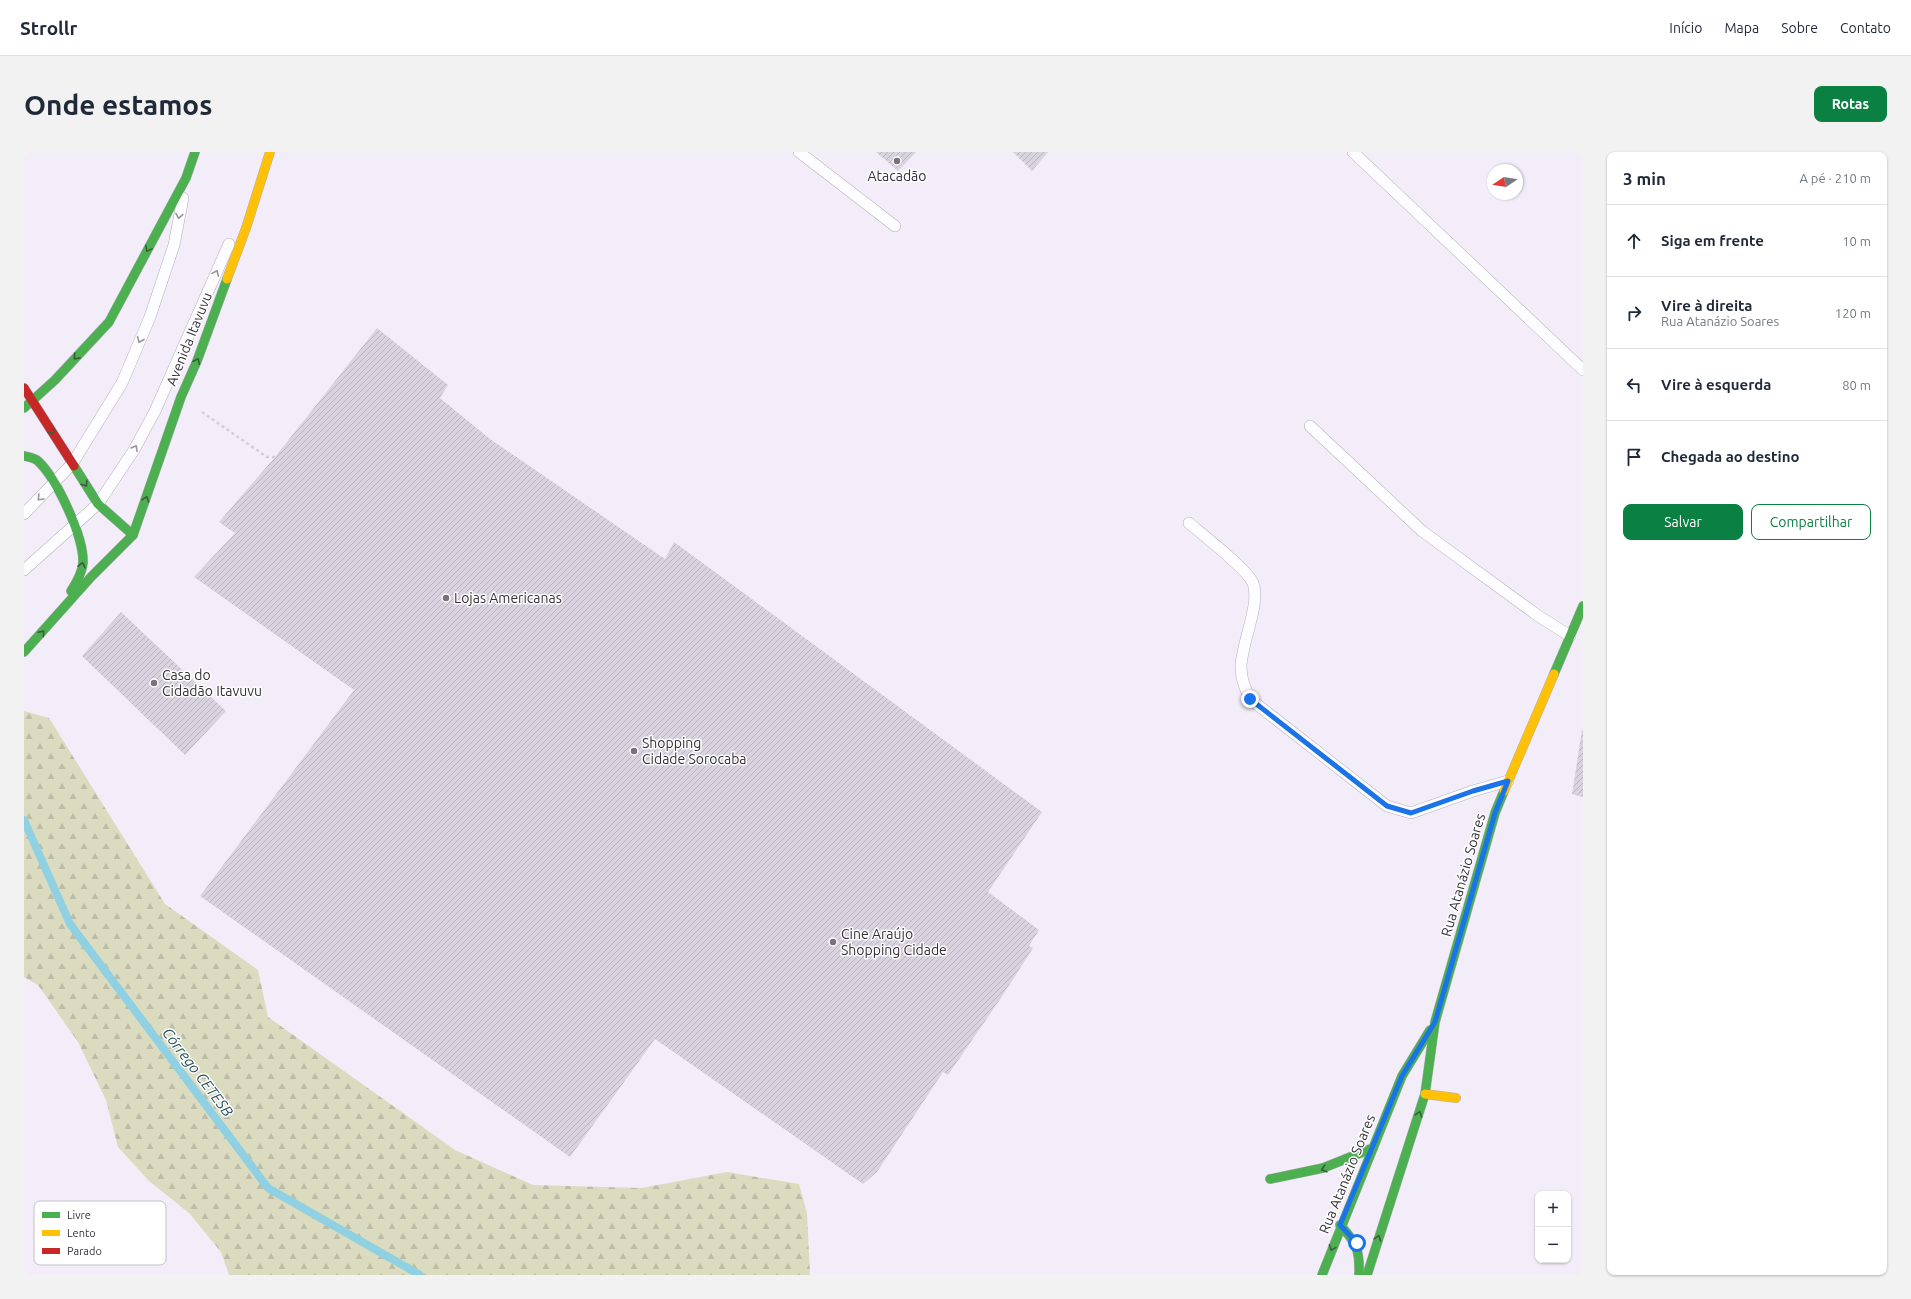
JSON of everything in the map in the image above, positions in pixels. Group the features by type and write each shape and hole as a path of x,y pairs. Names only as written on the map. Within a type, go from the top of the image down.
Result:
{"street":[{"path":"24,408 55,380 109,322 186,178 195,152"},
{"name":"Avenida Itavuvu","path":"24,652 91,577 133,536 180,397 197,361 246,228 268,157"},
{"path":"24,388 98,504 133,536"},
{"path":"24,456 37,460 55,483 74,524 83,560 78,579 60,613"},
{"name":"Rua Atanázio Soares","path":"1367,1275 1425,1094 1435,1022 1495,813 1583,606"},
{"name":"Rua Atanázio Soares","path":"1322,1275 1340,1225 1402,1076 1435,1022"},
{"path":"1425,1094 1456,1098"},
{"path":"1270,1179 1303,1174 1328,1168 1373,1148"},
{"path":"1340,1225 1357,1243 1360,1253 1359,1275"}],"lane":[{"path":"799,152 895,226"},
{"path":"1352,152 1583,370"},
{"path":"24,570 98,504 134,450 155,411 268,157"},
{"path":"24,514 72,464 122,383 150,316 174,244 186,178"},
{"path":"1310,426 1422,531 1537,615 1570,636"},
{"path":"1189,523 1245,573 1253,584 1255,599 1241,666 1242,681 1250,699 1387,806 1411,813 1473,791 1508,781"}],"path":[{"path":"180,397 267,457 275,457"}],"green space":[{"path":"24,711 49,718 165,904 258,970 268,1017 455,1150 533,1185 642,1188 727,1172 799,1184 807,1213 810,1275 229,1275 221,1252 189,1213 149,1181 118,1147 106,1100 78,1042 38,985 24,977"}],"building":[{"name":"Atacadão","path":"876,152 916,152 898,171"},
{"path":"1013,152 1048,152 1032,171"},
{"name":"Shopping Cidade Sorocaba","path":"377,328 448,385 440,398 490,439 665,559 674,542 1042,812 988,892 1039,930 1029,946 1033,948 999,1001 948,1075 943,1072 877,1172 863,1184 655,1039 570,1157 200,896 354,690 194,577 235,533 219,522 275,457"},
{"name":"Casa do Cidadão Itavuvu","path":"121,612 226,711 185,755 82,656"},
{"path":"1583,730 1583,797 1572,794"}],"waterway":[{"name":"Córrego CETESB","path":"24,820 70,924 268,1188 420,1275"}],"traffic: fast":[{"path":"24,408 55,380 109,322 186,178 195,152"},
{"path":"24,652 91,577 133,535 181,397 197,361 227,279"},
{"path":"24,456 37,460 45,469 61,494 74,524 79,539 83,563 82,570 71,591"},
{"path":"74,466 98,504 133,535"},
{"path":"1554,674 1583,606"},
{"path":"1367,1275 1425,1094 1435,1022 1495,813 1504,791"},
{"path":"1322,1275 1402,1076 1430,1030"},
{"path":"1270,1179 1323,1168 1373,1148"},
{"path":"1340,1225 1354,1242 1358,1253 1359,1275"}],"traffic: slow":[{"path":"227,279 246,228 270,152"},
{"path":"1504,791 1554,674"},
{"path":"1425,1094 1456,1098"}],"traffic: jam":[{"path":"24,388 74,466"}],"place":[{"name":"Atacadão","path":"897,161"},
{"name":"Lojas Americanas","path":"446,598"},
{"name":"Casa do Cidadão Itavuvu","path":"154,683"},
{"name":"Shopping Cidade Sorocaba","path":"634,751"},
{"name":"Cine Araújo Shopping Cidade","path":"833,942"}],"route":[{"path":"1250,699 1387,806 1411,813 1473,791 1508,781 1495,813 1435,1022 1402,1076 1340,1225 1357,1243"}]}
